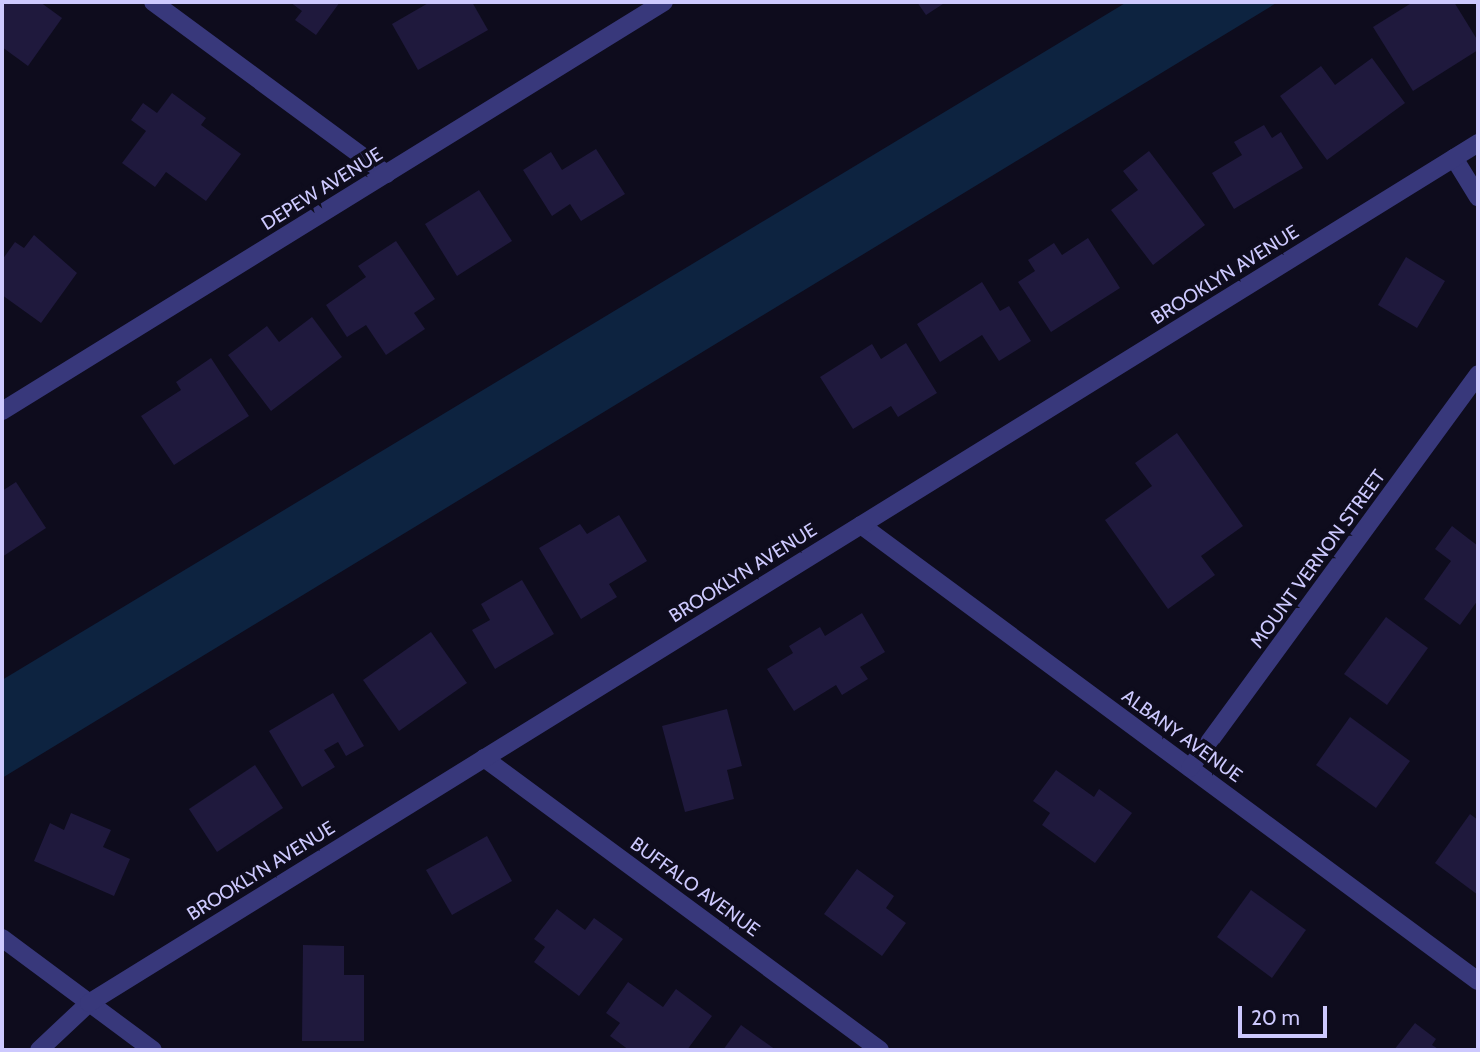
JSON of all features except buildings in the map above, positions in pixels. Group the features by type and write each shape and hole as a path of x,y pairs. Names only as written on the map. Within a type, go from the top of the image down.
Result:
{"street":[{"path":"153,2 386,174"},
{"name":"DEPEW AVENUE","path":"4,406 664,2"},
{"name":"BROOKLYN AVENUE","path":"39,1050 89,1003 1478,143"},
{"path":"1454,158 1478,197"},
{"name":"MOUNT VERNON STREET","path":"1190,768 1478,374"},
{"name":"ALBANY AVENUE","path":"861,525 1478,981"},
{"name":"BUFFALO AVENUE","path":"484,758 880,1050"},
{"path":"2,938 153,1050"}],"water":[{"path":"1127,2 1278,2 2,778 2,680"}]}
